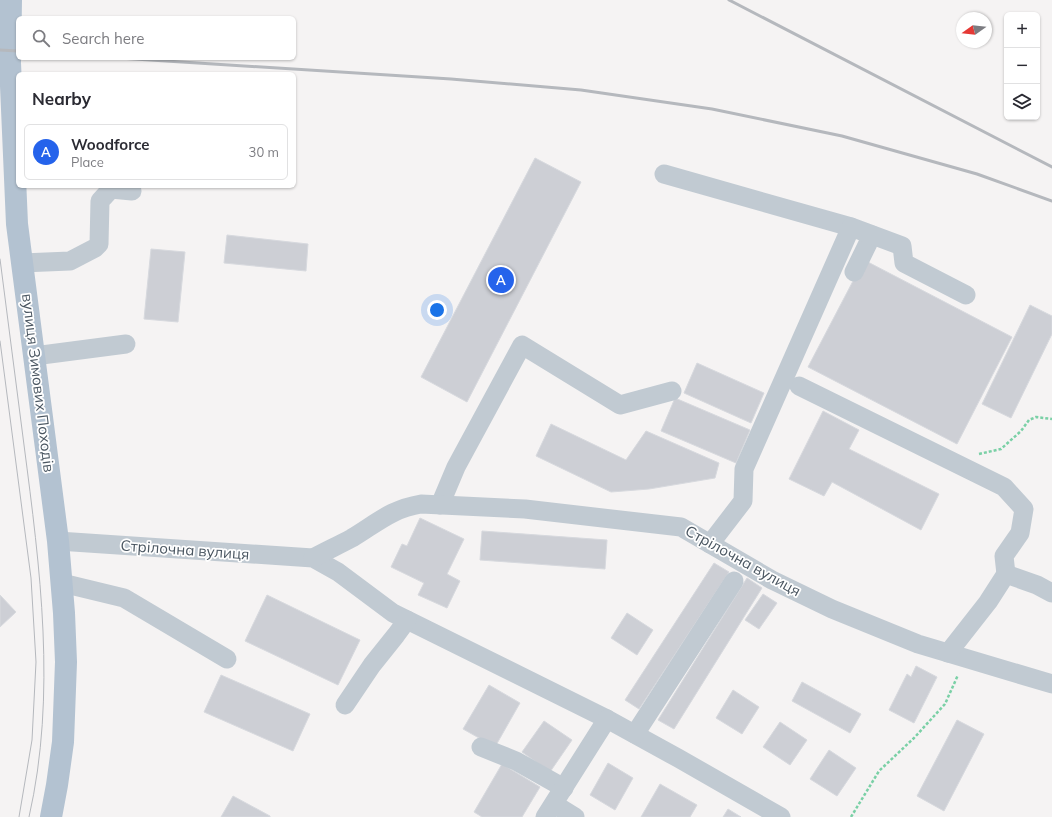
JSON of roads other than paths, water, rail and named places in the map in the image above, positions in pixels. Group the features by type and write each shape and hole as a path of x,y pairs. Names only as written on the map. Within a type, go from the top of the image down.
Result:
{"main road":[{"name":"вулиця Зимових Походів","path":"11,0 10,63 17,224 58,542 62,583 66,662 63,742 51,817"},
{"name":"вулиця Зимових Походів","path":"0,166 17,224"}],"street":[{"path":"664,174 851,227 902,246 904,263 966,295"},
{"path":"22,263 70,261 96,248 99,244 100,201 111,190 132,191"},
{"path":"710,544 743,501 744,469 851,227"},
{"path":"854,272 872,235"},
{"path":"34,356 126,344"},
{"path":"440,505 456,467 522,345 620,405 672,391"},
{"path":"799,386 1004,487 1024,509 1020,533 1004,556 1006,574 957,656"},
{"name":"Стрілочна вулиця","path":"313,558 351,538 391,513 406,506 421,504 525,509 681,526 772,580 832,610 918,644 1052,684"},
{"name":"Стрілочна вулиця","path":"58,542 313,558 338,572 393,613 636,734 781,817"},
{"path":"1006,574 1037,585 1052,593"},
{"path":"636,734 734,581"},
{"path":"62,583 124,598 227,659"},
{"path":"345,705 372,665 407,620"},
{"path":"554,803 607,719"},
{"path":"480,747 516,761 554,803 575,817"}],"tram line":[{"path":"0,259 30,491 40,584 43,631 44,678 42,724 37,771 29,817"},
{"path":"0,341 31,578 36,662 32,740 19,817"}],"railway":[{"path":"729,0 1052,167"},
{"path":"0,50 16,51"},
{"path":"151,60 451,79 581,90 712,109 842,136 977,174 1052,201"}],"place":[{"name":"Woodforce","path":"501,280"}]}
